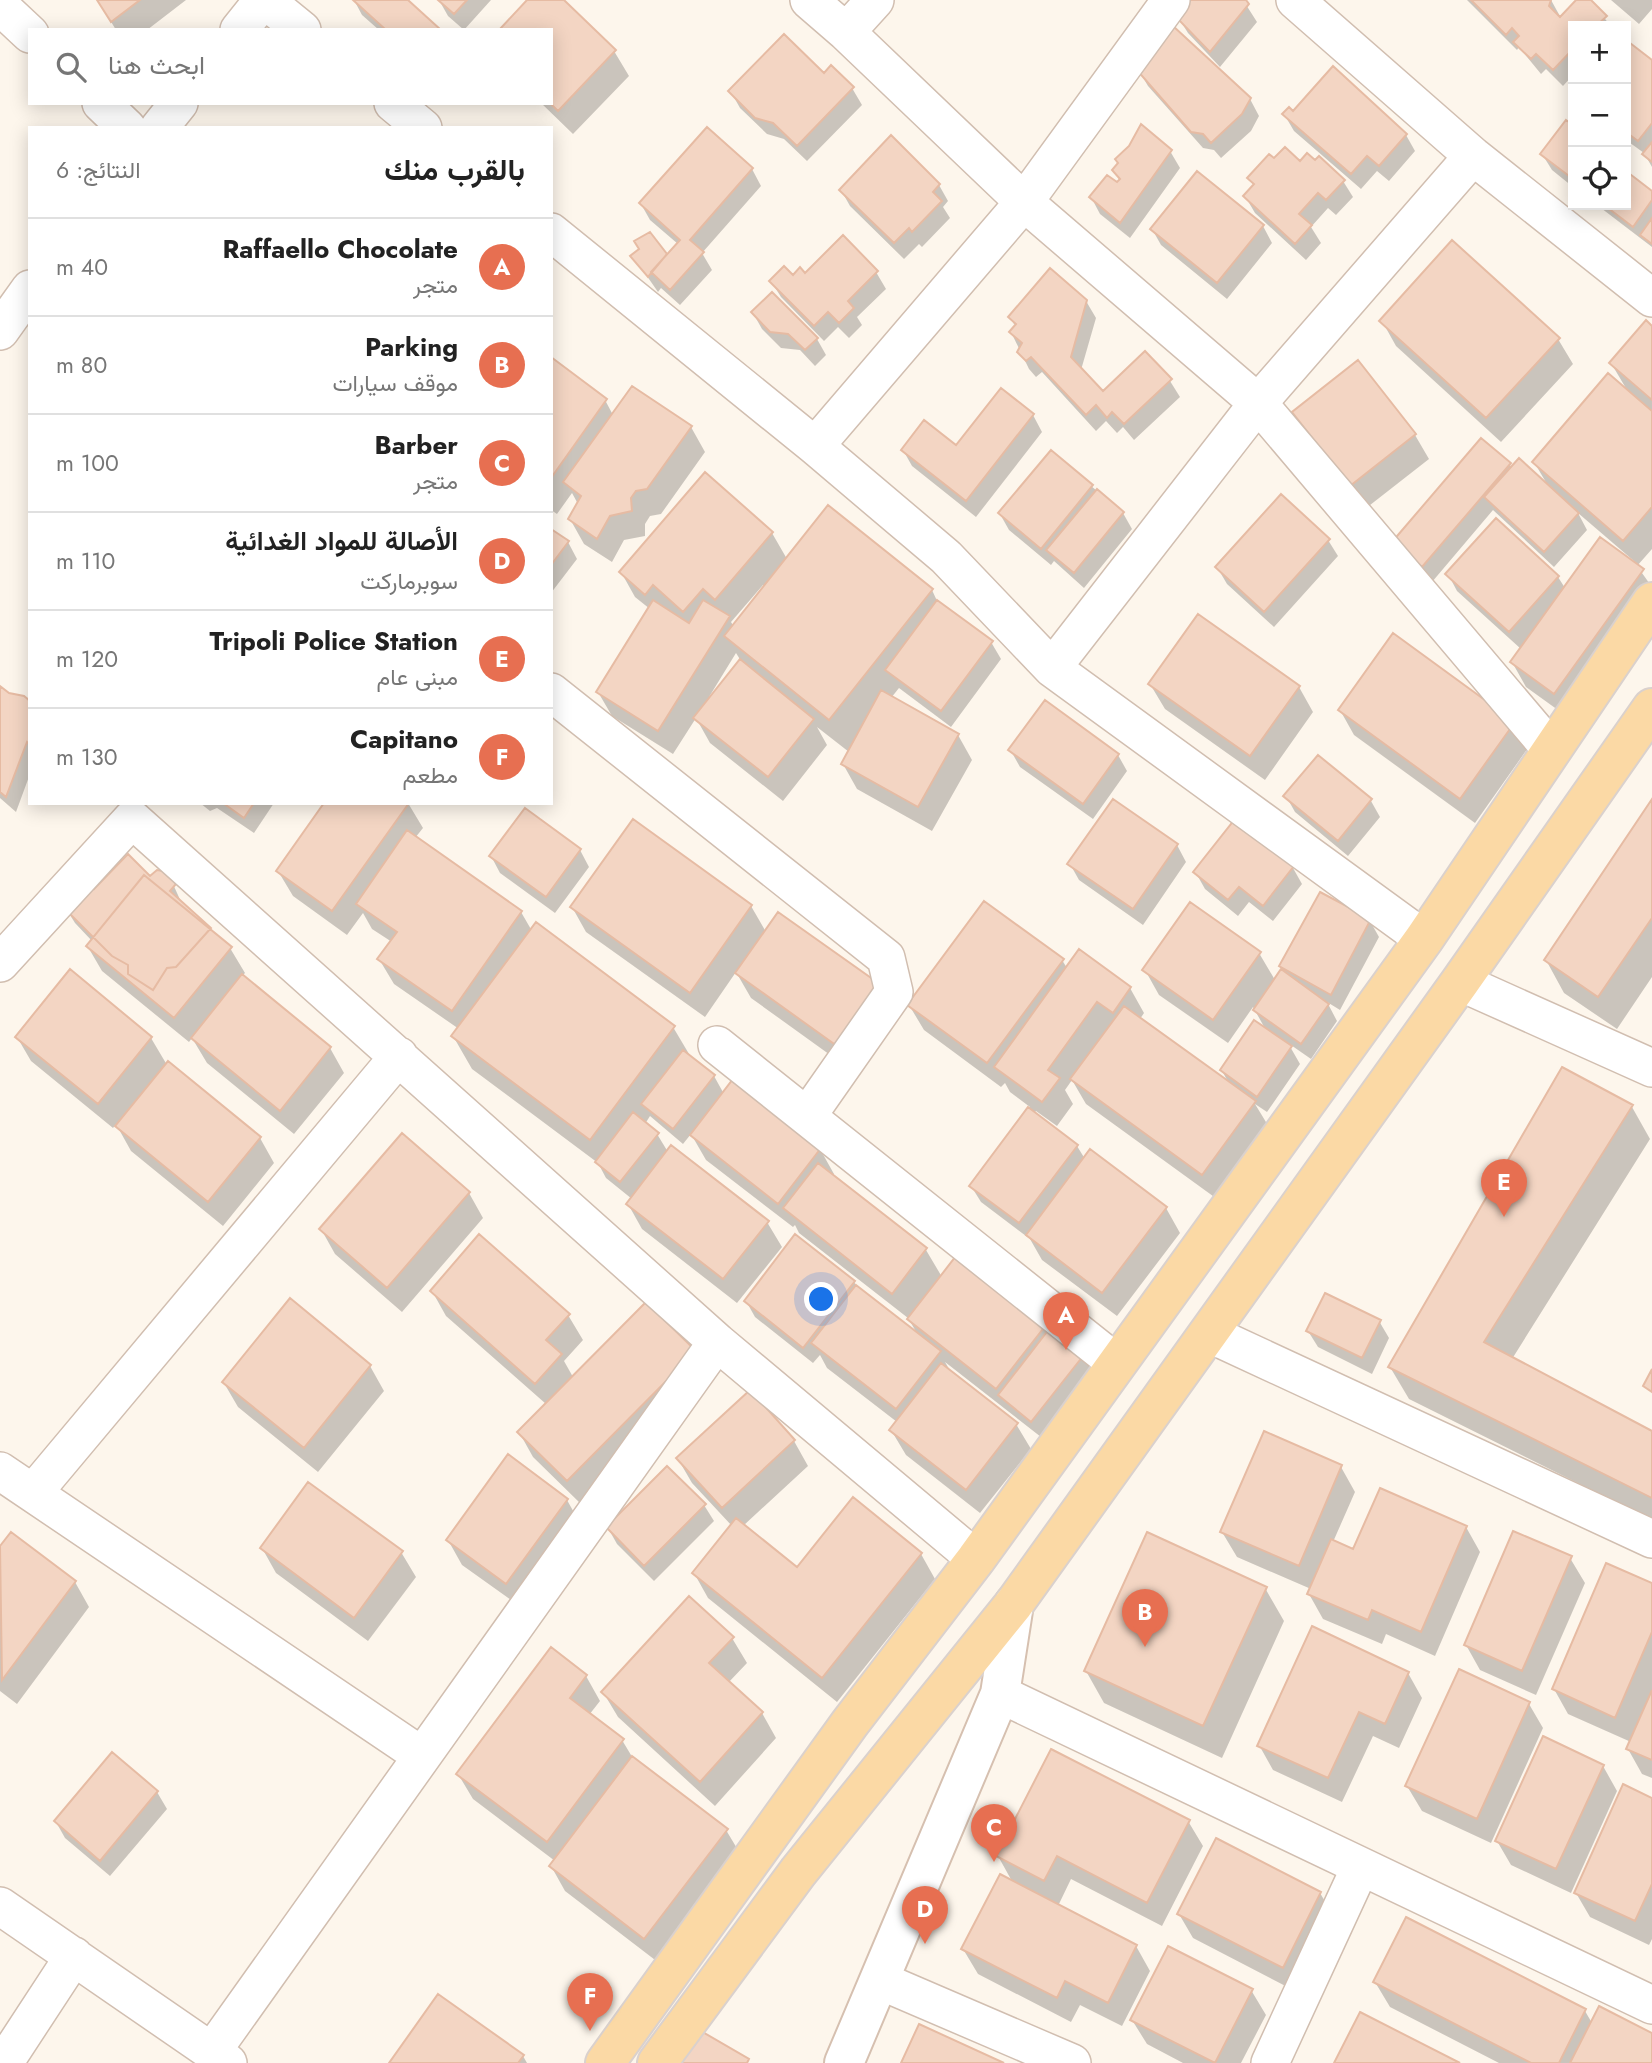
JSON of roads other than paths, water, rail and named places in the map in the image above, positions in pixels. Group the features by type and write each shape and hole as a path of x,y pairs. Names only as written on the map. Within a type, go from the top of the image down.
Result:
{"main road":[{"path":"605,2063 850,1723 976,1559 1115,1362 1424,939 1550,748 1652,601"},
{"path":"657,2063 797,1872 1014,1604 1210,1334 1652,708"}],"street":[{"path":"241,28 264,0 299,28"},
{"path":"809,0 1024,202 1258,403 1550,748"},
{"path":"846,32 876,0"},
{"path":"815,446 1024,202 1171,0"},
{"path":"1295,0 1473,156 1652,298"},
{"path":"0,6 28,32"},
{"path":"103,105 125,126"},
{"path":"161,126 177,105"},
{"path":"395,105 421,126"},
{"path":"1052,668 1258,403 1473,156"},
{"path":"553,234 815,446 946,557 1052,668 1424,939"},
{"path":"0,331 28,292"},
{"path":"553,694 886,958 894,992 808,1115"},
{"path":"0,963 137,811 399,1056 717,1342 976,1559"},
{"path":"1460,982 1652,1068"},
{"path":"717,1045 1115,1362"},
{"path":"33,1493 399,1056"},
{"path":"1210,1334 1652,1539"},
{"path":"0,1906 221,2057 422,1756 717,1342"},
{"path":"0,1471 422,1756"},
{"path":"844,2063 1000,1694 1014,1604"},
{"path":"1000,1694 1652,2005"},
{"path":"1269,2063 1360,1868"},
{"path":"4,2063 74,1956"},
{"path":"881,1980 1072,2063"}],"place":[{"name":"Tripoli Police Station","path":"1504,1217"},
{"name":"Raffaello Chocolate","path":"1066,1350"},
{"name":"Parking","path":"1145,1647"},
{"name":"Barber","path":"994,1862"},
{"name":"الأصالة للمواد الغدائية","path":"925,1944"},
{"name":"Capitano","path":"590,2031"}]}
